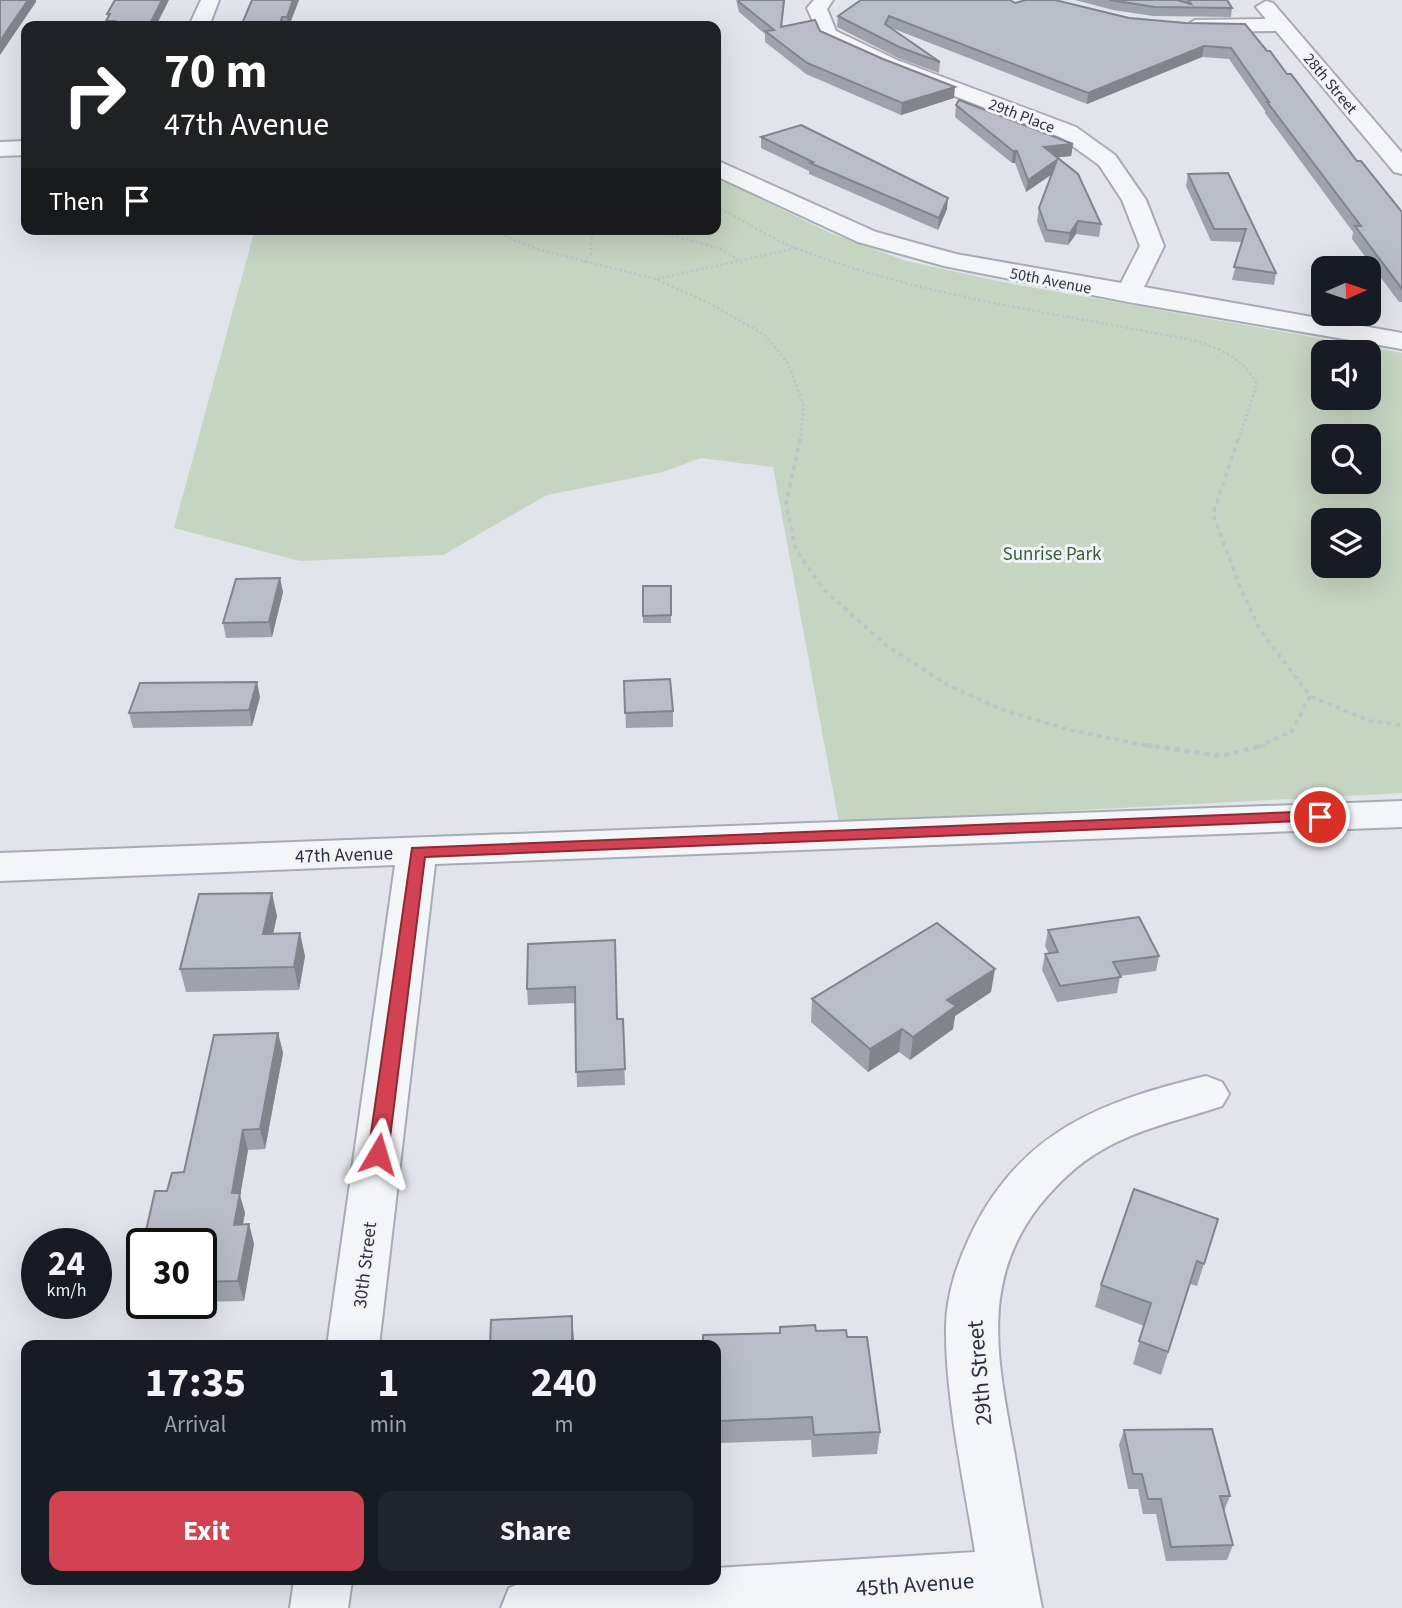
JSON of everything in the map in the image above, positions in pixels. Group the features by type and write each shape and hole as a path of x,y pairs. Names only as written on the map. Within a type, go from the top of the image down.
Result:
{"street":[{"path":"201,21 211,0"},
{"name":"29th Place","path":"824,0 817,8 828,36 890,64 1068,132 1107,160 1134,200 1152,246 1128,294"},
{"name":"28th Street","path":"1260,0 1402,167"},
{"path":"1175,25 1281,25"},
{"path":"0,149 21,148"},
{"name":"50th Avenue","path":"721,169 867,237 953,261 1402,341"},
{"name":"47th Avenue","path":"0,867 1402,814"},
{"name":"30th Street","path":"354,1340 417,852"},
{"name":"29th Street","path":"1010,1593 981,1412 972,1334 976,1288 986,1253 1008,1210 1040,1170 1074,1142 1139,1112 1206,1094"},
{"path":"319,1608 322,1585"},
{"name":"45th Avenue","path":"530,1608 1010,1593"}],"path":[{"path":"721,210 797,248 945,292 1200,342 1230,354 1250,368 1256,384 1213,514 1240,587 1260,630 1310,696 1370,721 1402,725"},
{"path":"504,235 584,263 656,279 709,303 765,335 788,363 804,406 802,430 786,503 796,550 824,590 886,645 946,684 1005,711 1070,730 1162,749 1221,756 1267,744 1292,731 1310,696"},
{"path":"584,263 591,254 592,235"},
{"path":"671,235 721,249 742,262"},
{"path":"656,279 680,271 742,262 797,248"}],"green space":[{"name":"Sunrise Park","path":"721,179 828,232 906,261 1002,282 1329,340 1311,340 1311,410 1381,410 1381,349 1402,353 1402,793 839,823 773,467 701,458 663,472 547,495 443,555 300,561 174,528 253,235 721,235"}],"building":[{"path":"0,0 28,0 0,41"},
{"path":"115,0 162,0 152,21 106,21 110,14 107,14"},
{"path":"252,0 293,0 287,17 282,17 281,21 243,21"},
{"path":"739,0 784,0 781,27 815,20 820,31 955,87 902,103 807,63 765,31 774,30"},
{"path":"861,0 1010,0 1015,3 1026,0 1055,0 1129,18 1245,24 1287,74 1291,74 1357,161 1361,161 1402,212 1402,289 1381,261 1381,256 1377,256 1355,226 1361,226 1267,102 1231,48 1204,46 1088,93 889,16 885,24 940,62 899,47 838,16"},
{"path":"1110,0 1177,0 1191,4 1188,0 1227,0 1232,8 1155,7"},
{"path":"959,100 1073,144 1044,147 1078,174 1101,224 1078,221 1070,233 1047,230 1039,208 1057,160 1028,180 1017,151 1013,151 956,105"},
{"path":"801,125 948,198 939,218 810,163 813,162 761,137"},
{"path":"1228,173 1276,273 1234,267 1246,229 1214,229 1188,174"},
{"path":"280,578 269,622 223,623 236,579"},
{"path":"643,586 671,586 671,615 643,616"},
{"path":"670,679 673,711 625,713 624,681"},
{"path":"257,682 249,710 129,713 140,683"},
{"path":"272,893 263,934 300,933 294,967 180,969 199,894"},
{"path":"1139,917 1159,956 1113,962 1121,977 1060,986 1045,954 1058,952 1048,930"},
{"path":"937,923 995,969 947,1000 956,1006 913,1037 902,1029 870,1049 812,999"},
{"path":"615,940 617,1019 623,1019 625,1069 576,1072 575,987 527,989 528,944"},
{"path":"278,1033 260,1129 243,1130 232,1193 240,1193 234,1225 249,1224 238,1281 217,1282 217,1228 147,1228 155,1191 167,1191 172,1173 184,1172 214,1035"},
{"path":"1134,1189 1218,1219 1204,1264 1197,1261 1168,1352 1139,1341 1151,1303 1101,1285"},
{"path":"572,1316 572,1340 490,1340 491,1320"},
{"path":"815,1325 816,1331 846,1330 847,1337 867,1337 880,1432 814,1435 812,1417 721,1421 721,1340 703,1340 703,1335 780,1333 780,1327"},
{"path":"1212,1429 1230,1496 1220,1496 1233,1545 1171,1547 1161,1499 1148,1499 1142,1474 1133,1474 1124,1430"}],"route":[{"path":"378,1154 417,852 1320,817"}]}
